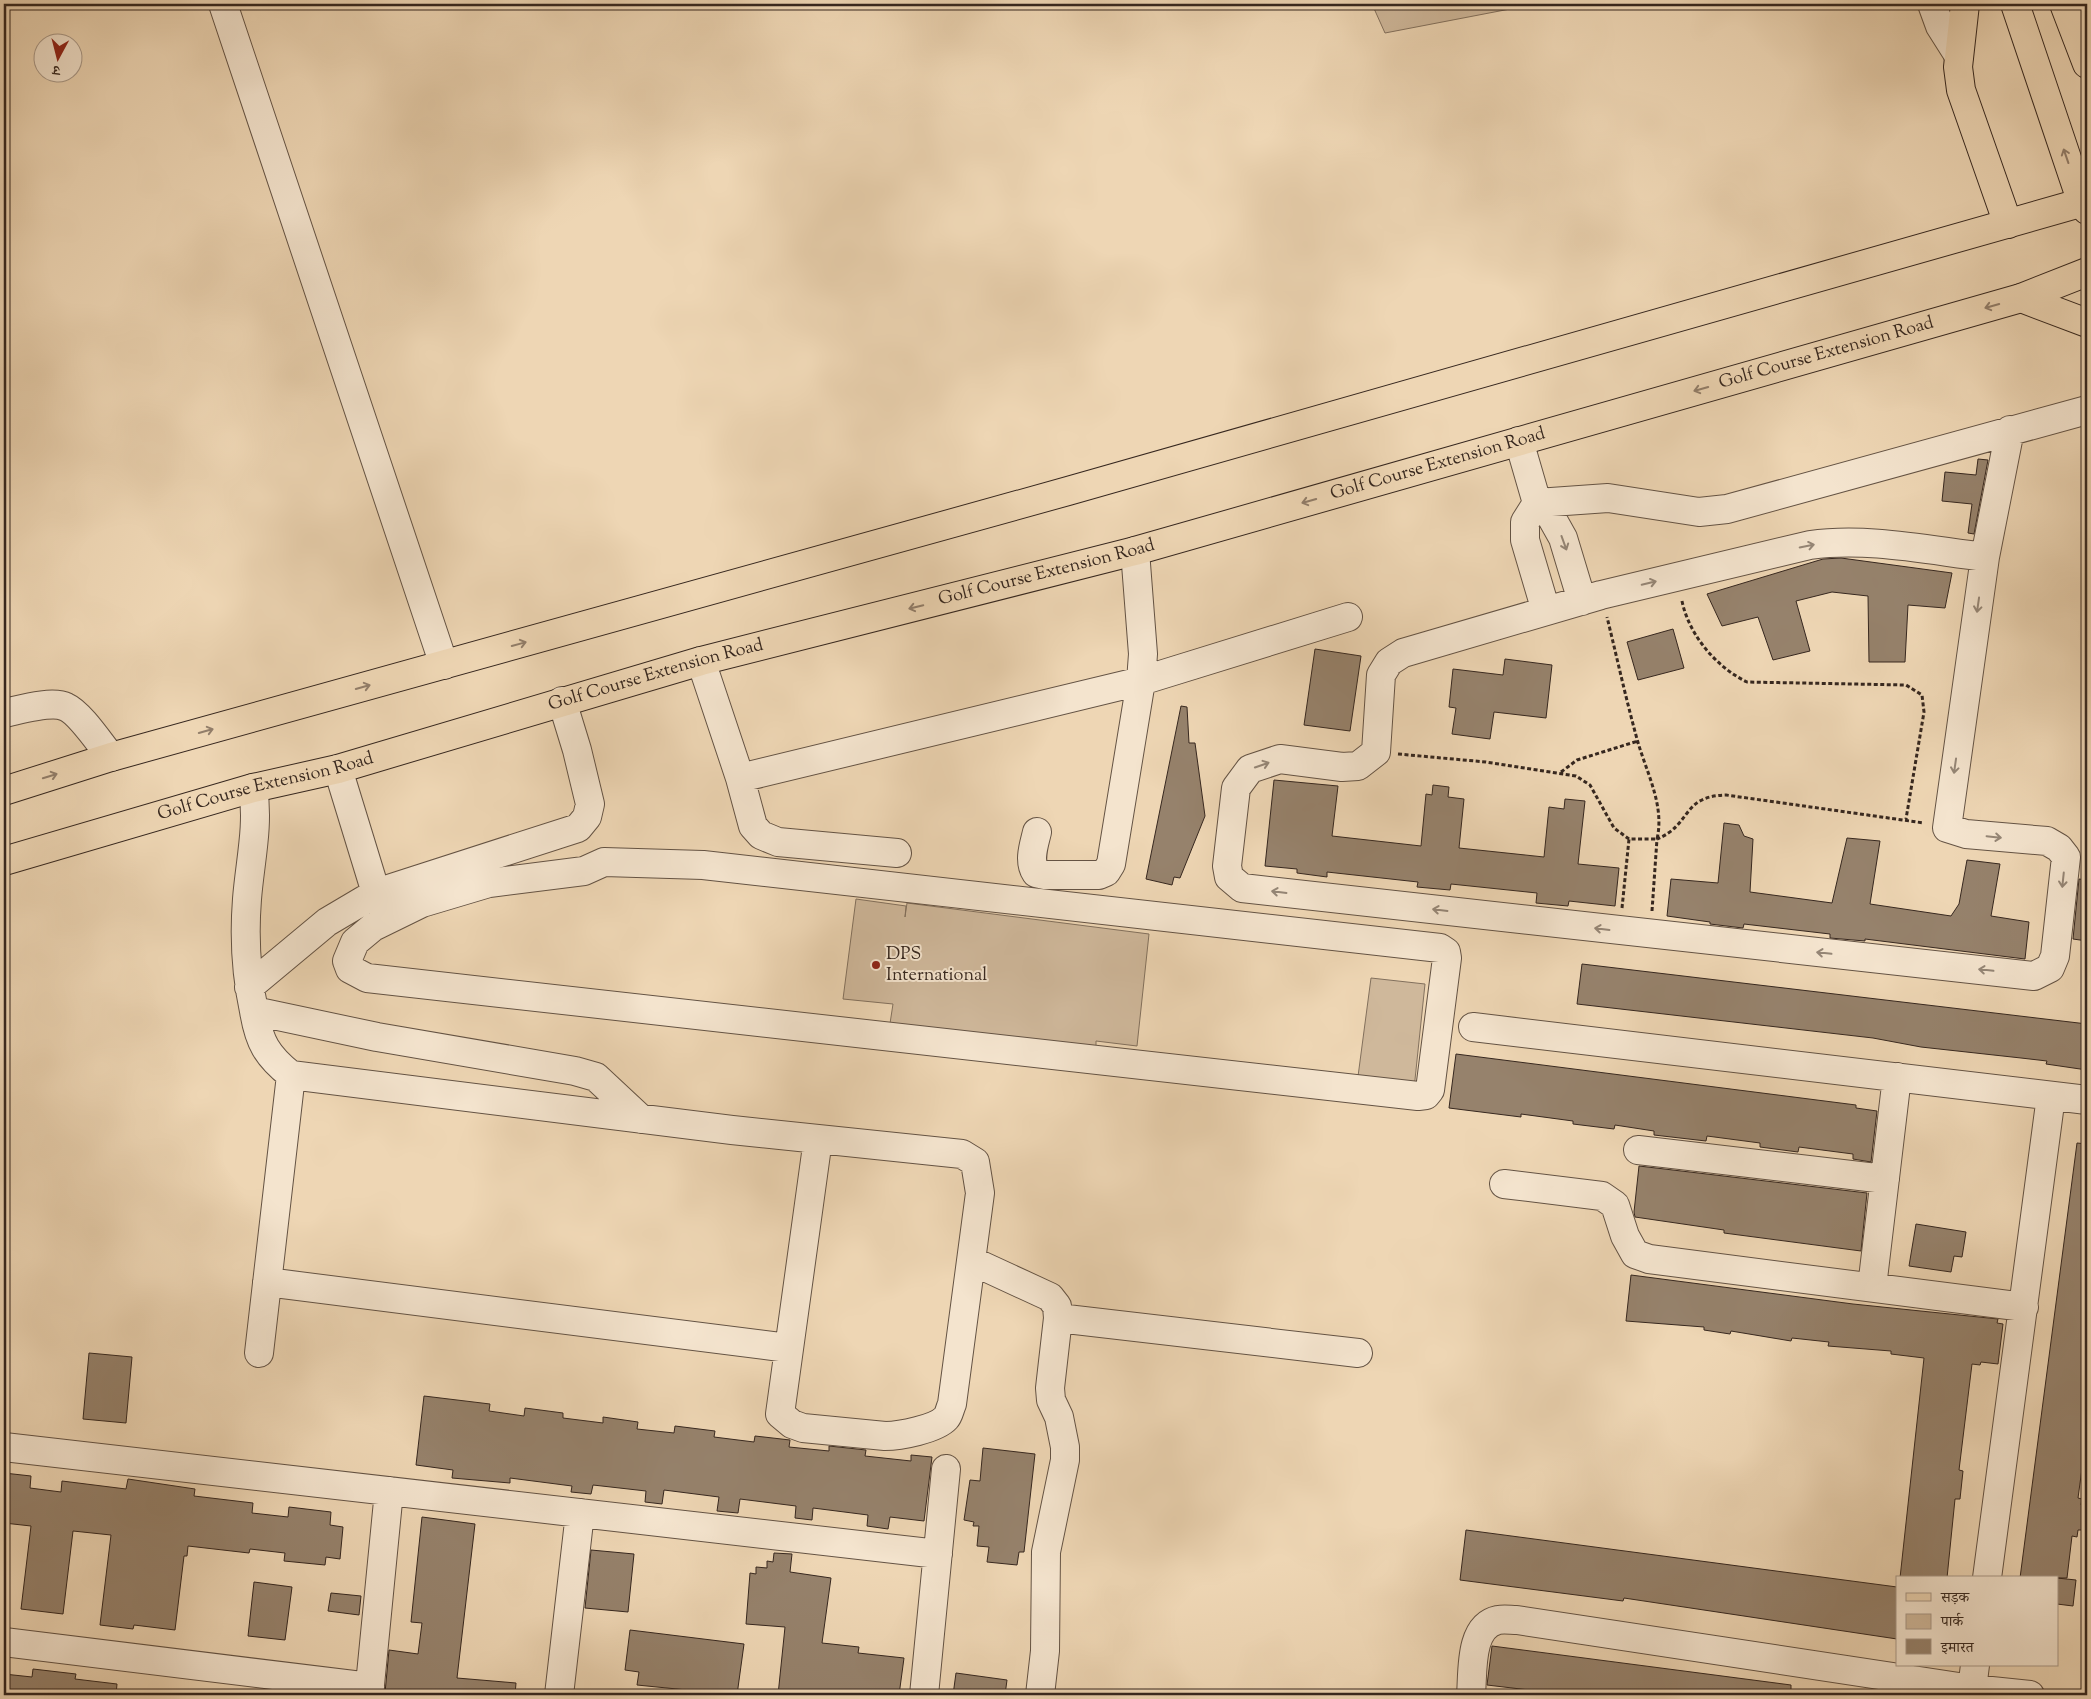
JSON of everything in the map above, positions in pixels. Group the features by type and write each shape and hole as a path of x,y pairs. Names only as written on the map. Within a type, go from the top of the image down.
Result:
{"main road":[{"path":"1965,4 1959,56 1961,90 2008,224"},
{"path":"4,791 111,757 1059,494 2008,224 2085,205 2015,4"},
{"path":"2064,4 2087,64"},
{"name":"Golf Course Extension Road","path":"4,861 253,788 338,769 562,701 701,662 1135,551 2021,298 2087,272"},
{"path":"2021,298 2087,322"}],"street":[{"path":"223,4 444,664"},
{"path":"1932,4 1940,26 1959,56"},
{"path":"1537,503 1608,498 1699,512 1727,509 2087,410"},
{"path":"1985,557 1862,543 1834,542 1810,545 1591,598 1403,653 1389,662 1381,675 1376,752 1358,766 1342,767 1280,759 1250,769 1236,788 1227,866 1229,876 1242,888 1620,931 2034,976 2050,968 2055,956 2066,857 2059,848 2047,841 1974,834 1947,828 1985,557 2010,430"},
{"path":"1519,441 1537,503 1549,513 1591,598"},
{"path":"1537,503 1525,522 1525,540 1546,611"},
{"path":"1037,832 1032,859 1032,867 1036,873 1099,875 1106,872 1111,864 1141,681 1142,638 1135,551"},
{"path":"740,778 1141,681 1348,617"},
{"path":"701,662 740,778 753,826 761,835 778,842 896,853"},
{"path":"251,999 327,922 376,893 578,828 587,817 590,804 577,750 562,701"},
{"path":"4,713 51,705 66,706 111,757"},
{"path":"338,769 376,893 384,908 386,920"},
{"path":"253,788 257,810 247,900 245,950 251,999 257,1031 272,1060 291,1075 641,1119 962,1154 975,1162 980,1193 972,1261 952,1404 947,1417 939,1423 897,1436 886,1436 803,1428 792,1424 780,1414 818,1139"},
{"path":"587,817 604,862"},
{"path":"552,837 564,872"},
{"path":"604,862 703,865 1440,948 1446,952 1447,958 1430,1090 1426,1095 1418,1096 367,978 350,969 347,961 355,942 386,920 422,903 489,883 564,872 584,871 604,862"},
{"path":"251,999 368,1035 575,1071 596,1078 641,1119"},
{"path":"1473,1027 2087,1100"},
{"path":"259,1353 291,1075"},
{"path":"1872,1287 1897,1077"},
{"path":"1987,1576 2051,1096"},
{"path":"1638,1150 1885,1179"},
{"path":"1504,1184 1602,1196 1615,1205 1625,1236 1635,1254 1649,1259 2024,1307"},
{"path":"972,1261 1050,1297 1057,1306 1058,1318 1050,1388 1051,1400 1059,1417 1063,1434 1065,1460 1046,1552 1045,1651 1040,1695"},
{"path":"267,1282 788,1348"},
{"path":"1058,1318 1358,1353"},
{"path":"4,1447 938,1554"},
{"path":"924,1695 946,1469"},
{"path":"4,1642 369,1691 389,1491"},
{"path":"559,1695 580,1513"},
{"path":"1471,1695 1477,1636 1485,1625 1498,1620 1517,1620 1974,1677 2030,1695"}],"path":[{"path":"1678,576 1684,608 1698,640 1727,672 1747,682 1906,685 1922,695 1924,712 1906,819"},
{"path":"1591,598 1659,808 1660,826 1657,839 1650,934"},
{"path":"1561,772 1576,760 1638,741"},
{"path":"1376,752 1486,762 1561,772 1576,776 1590,785 1614,828 1629,839 1657,839 1668,834 1699,800 1710,795 1726,795 1906,819 1947,828"},
{"path":"1620,931 1629,839"}],"green space":[{"path":"1372,4 1536,4 1385,33"},
{"path":"856,899 906,906 905,917 907,903 1149,934 1137,1046 1096,1041 1096,1054 889,1030 893,1004 843,999"},
{"path":"1371,978 1425,984 1414,1089 1357,1084"}],"building":[{"path":"1978,459 1988,460 1974,534 1968,533 1972,504 1942,501 1945,472 1976,475"},
{"path":"1841,558 1952,573 1945,608 1908,605 1905,662 1869,662 1868,596 1832,592 1796,601 1810,651 1773,660 1758,617 1722,626 1707,594 1823,559"},
{"path":"1673,629 1684,668 1638,680 1627,642"},
{"path":"1315,649 1361,656 1350,731 1304,725"},
{"path":"1505,659 1552,665 1546,718 1494,712 1490,739 1452,734 1456,708 1449,707 1453,669 1503,675"},
{"path":"1181,706 1187,707 1189,743 1195,743 1205,816 1180,878 1174,877 1172,885 1146,879"},
{"path":"1274,780 1338,786 1332,836 1421,846 1426,794 1432,795 1433,785 1449,787 1448,797 1464,799 1459,848 1544,857 1549,807 1564,809 1565,799 1585,801 1578,864 1619,868 1615,906 1569,901 1568,906 1536,903 1537,893 1451,884 1450,890 1417,887 1418,882 1327,872 1327,877 1297,873 1297,869 1265,866"},
{"path":"1724,823 1739,825 1744,836 1753,839 1750,892 1832,903 1847,838 1880,841 1870,904 1951,916 1959,904 1967,860 2000,864 1991,916 2029,922 2025,959 1865,939 1865,941 1830,938 1830,934 1744,924 1743,928 1667,916 1671,879 1718,883"},
{"path":"2079,879 2087,880 2087,941 2073,939"},
{"path":"1582,964 2087,1024 2087,1070 2046,1064 2047,1061 1921,1047 1873,1038 1577,1004"},
{"path":"1456,1054 1856,1105 1856,1108 1877,1111 1871,1162 1853,1159 1853,1154 1799,1147 1798,1152 1760,1147 1760,1143 1707,1136 1706,1141 1654,1135 1654,1131 1615,1125 1614,1129 1573,1124 1573,1121 1521,1114 1521,1117 1449,1108"},
{"path":"2077,1143 2087,1144 2087,1462 2083,1461 2078,1498 2082,1499 2081,1505 2085,1505 2082,1530 2078,1530 2077,1537 2072,1536 2067,1578 2058,1578 2058,1576 2020,1576"},
{"path":"1639,1166 1867,1193 1861,1251 1724,1233 1724,1230 1635,1217"},
{"path":"1916,1224 1966,1232 1962,1257 1954,1256 1951,1272 1909,1266"},
{"path":"1631,1275 1853,1304 1998,1319 1997,1323 2003,1324 1998,1364 1981,1362 1980,1365 1972,1364 1959,1470 1963,1471 1960,1499 1955,1499 1947,1576 1900,1576 1924,1358 1891,1354 1891,1351 1828,1346 1829,1342 1792,1338 1791,1341 1731,1331 1730,1334 1704,1330 1704,1327 1626,1321"},
{"path":"89,1353 132,1357 126,1423 83,1419"},
{"path":"424,1396 490,1404 489,1411 524,1416 525,1408 563,1413 563,1418 603,1423 603,1417 638,1422 637,1429 674,1433 675,1426 715,1431 714,1437 754,1442 755,1436 790,1440 789,1447 829,1451 829,1446 866,1450 865,1456 911,1461 911,1455 932,1457 924,1521 890,1517 888,1529 867,1526 868,1515 813,1508 812,1520 795,1518 796,1506 740,1499 738,1513 717,1511 719,1497 664,1490 662,1504 645,1502 646,1491 593,1485 591,1494 571,1492 572,1486 510,1478 510,1483 452,1478 453,1470 416,1465"},
{"path":"983,1448 1035,1454 1024,1552 1019,1552 1017,1565 987,1562 989,1547 977,1546 979,1526 973,1526 974,1522 964,1520 970,1480 980,1481"},
{"path":"4,1473 31,1476 30,1488 61,1492 62,1481 126,1489 128,1479 195,1489 194,1496 253,1503 252,1513 288,1517 289,1507 331,1512 330,1525 343,1527 340,1559 326,1557 325,1565 284,1561 285,1553 250,1549 249,1553 188,1546 187,1556 184,1556 175,1630 134,1625 133,1629 100,1625 111,1535 73,1531 63,1614 21,1609 31,1526 4,1523"},
{"path":"422,1517 475,1524 457,1678 516,1683 515,1695 385,1693 389,1650 418,1654 422,1623 411,1622"},
{"path":"1466,1530 1896,1587 1896,1639 1624,1598 1623,1601 1460,1580"},
{"path":"591,1550 634,1554 628,1612 585,1608"},
{"path":"774,1553 792,1554 790,1572 831,1578 822,1643 859,1647 858,1653 904,1658 899,1695 778,1695 785,1627 746,1624 750,1573 756,1574 756,1567 767,1568 767,1561 773,1562"},
{"path":"2058,1578 2076,1580 2073,1606 2058,1604"},
{"path":"254,1582 292,1587 285,1640 248,1636"},
{"path":"331,1593 361,1596 359,1615 328,1611"},
{"path":"630,1630 744,1644 737,1695 637,1685 639,1672 625,1670"},
{"path":"1492,1646 1791,1685 1791,1695 1571,1695 1487,1685"},
{"path":"33,1669 76,1674 75,1679 117,1684 116,1695 4,1695 4,1674 32,1677"},
{"path":"956,1673 1007,1680 1005,1695 953,1695"}],"place":[{"name":"DPS International","path":"876,965"}]}
